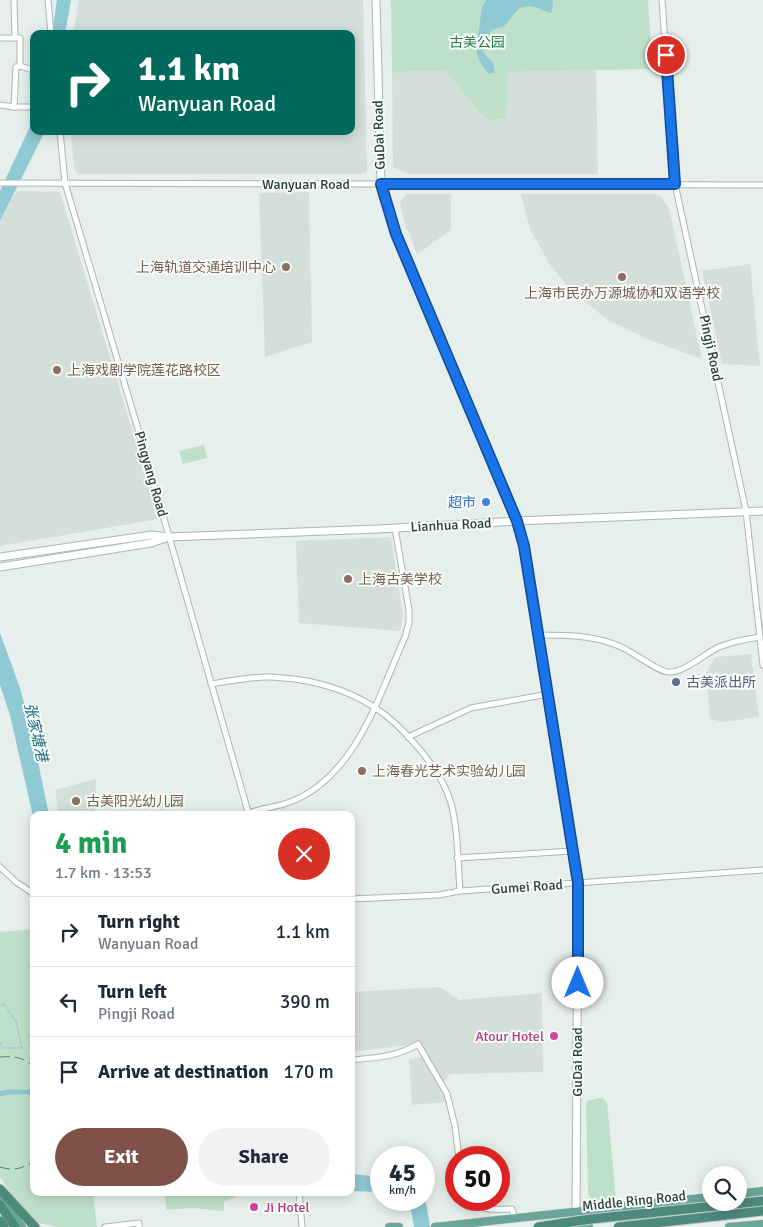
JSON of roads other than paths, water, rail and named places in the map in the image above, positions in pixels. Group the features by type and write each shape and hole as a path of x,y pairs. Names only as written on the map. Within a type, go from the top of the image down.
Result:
{"highway":[{"path":"0,1189 35,1227"},
{"name":"Middle Ring Road","path":"539,1227 591,1219 763,1200"},
{"path":"0,1205 15,1227"},
{"name":"Middle Ring Road","path":"618,1227 763,1211"},
{"path":"0,1221 4,1227"}],"main road":[{"name":"GuDai Road","path":"376,0 381,184 396,234 517,521 524,546 578,883 576,1225"},
{"name":"Lianhua Road","path":"0,558 152,535 168,537 763,511"},
{"name":"Lianhua Road","path":"0,566 151,544 168,537"},
{"path":"747,1193 763,1191"},
{"path":"0,1194 22,1227"},
{"path":"436,1227 702,1198"},
{"path":"626,1227 627,1225 679,1213 702,1201"},
{"path":"0,1212 10,1227"},
{"path":"729,1227 763,1224"},
{"path":"539,1227 576,1225 590,1227"},
{"path":"389,1227 399,1227"}],"street":[{"path":"14,0 15,38"},
{"path":"48,0 51,30"},
{"name":"Pingji Road","path":"662,0 675,184 746,511 763,665"},
{"path":"0,38 20,38 20,66"},
{"path":"14,107 14,76 16,67 20,66 30,69"},
{"path":"0,105 30,106"},
{"name":"Pingyang Road","path":"60,135 65,183 248,811"},
{"name":"Wanyuan Road","path":"0,183 763,185"},
{"path":"259,811 290,802 326,780 357,743 405,637 409,623 409,610 396,528"},
{"path":"538,635 573,636 602,640 636,654 663,672 683,669 706,653 720,647 760,637"},
{"path":"211,684 245,679 283,678 303,680 335,689 374,707 408,737 434,769 447,790 453,810 460,891"},
{"path":"408,737 471,708 548,694"},
{"path":"457,858 573,851"},
{"path":"0,867 16,882 30,891"},
{"name":"Gumei Road","path":"355,899 439,895 460,891 763,870"},
{"path":"355,1060 390,1056 401,1053 418,1044 447,1094 456,1126 458,1146"},
{"path":"299,1196 302,1227"},
{"path":"510,1209 512,1209 515,1218"},
{"path":"105,1227 139,1223 139,1227"}],"water":[{"path":"57,0 71,0 66,30 53,30"},
{"path":"486,0 553,0 552,12 526,6 518,10 504,26 491,32 486,40 483,52 493,63 495,72 489,74 477,55 482,11"},
{"path":"30,127 30,135 43,135 0,221 0,191"},
{"path":"0,633 19,685 30,723 48,811 32,811 10,715 0,685"},
{"path":"355,1174 370,1176 370,1192 355,1191"},
{"path":"411,1211 427,1211 430,1227 414,1227"}],"waterway":[{"path":"0,1005 4,1004 16,1021 22,1048 2,1048 0,1042"},
{"path":"0,1094 30,1092"}],"railway":[{"path":"0,1057 18,1058 30,1064"},
{"path":"0,1167 17,1168 30,1163"}],"place":[{"name":"上海轨道交通培训中心","path":"286,267"},
{"name":"上海市民办万源城协和双语学校","path":"622,277"},
{"name":"上海戏剧学院莲花路校区","path":"57,370"},
{"name":"超市","path":"486,502"},
{"name":"上海古美学校","path":"348,579"},
{"name":"古美派出所","path":"676,682"},
{"name":"上海春光艺术实验幼儿园","path":"362,771"},
{"name":"古美阳光幼儿园","path":"76,801"},
{"name":"Atour Hotel","path":"554,1036"},
{"name":"Ji Hotel","path":"254,1207"}],"park label":[{"name":"古美公园","path":"477,42"}],"water label":[{"name":"张家塘港","path":"36,732"}]}
